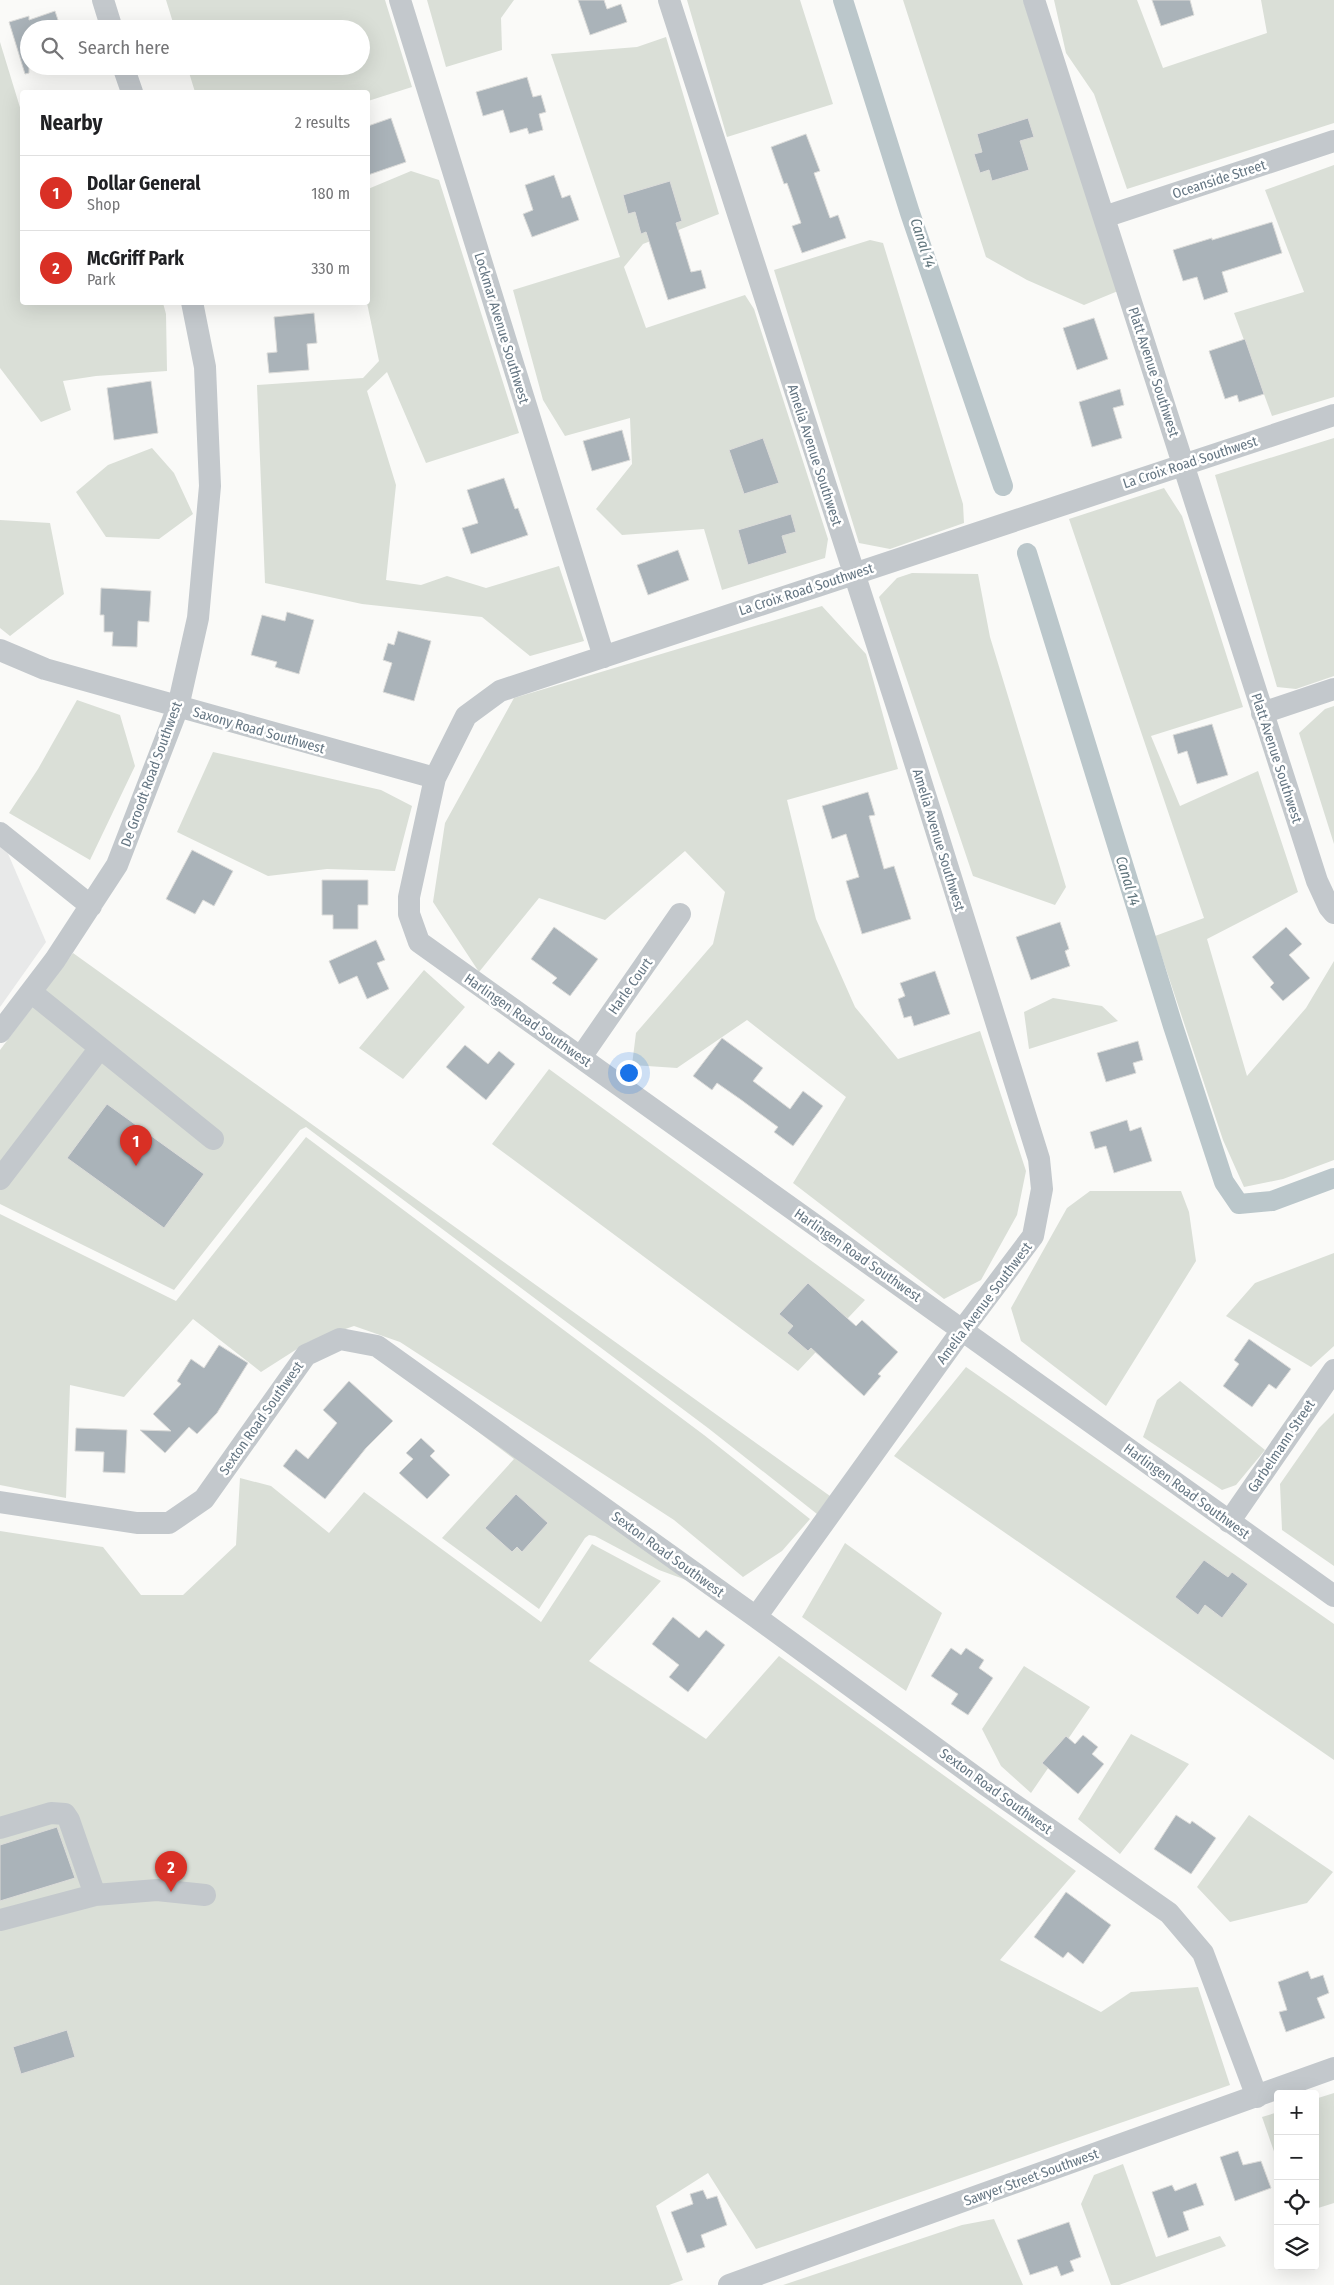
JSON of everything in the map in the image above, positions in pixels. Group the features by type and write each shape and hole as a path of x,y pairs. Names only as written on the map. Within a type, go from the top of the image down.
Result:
{"street":[{"path":"103,0 109,20"},
{"name":"Lockmar Avenue Southwest","path":"400,0 604,657"},
{"name":"Amelia Avenue Southwest","path":"669,0 907,737 1039,1159 1042,1189 1033,1236 963,1329 756,1617"},
{"name":"Platt Avenue Southwest","path":"1034,0 1317,881 1329,907 1334,913"},
{"path":"126,75 131,90"},
{"name":"Oceanside Street","path":"1104,216 1334,141"},
{"name":"De Groodt Road Southwest","path":"0,1032 31,992 117,866 178,707 198,618 210,486 205,367 193,305"},
{"name":"La Croix Road Southwest","path":"408,897 434,778 466,716 500,691 1334,415"},
{"name":"Saxony Road Southwest","path":"0,650 45,669 434,778"},
{"path":"1262,713 1334,689"},
{"path":"0,833 91,906"},
{"name":"Harlingen Road Southwest","path":"408,897 409,914 419,942 1334,1596"},
{"name":"Harle Court","path":"581,1057 680,914"},
{"path":"31,992 213,1139"},
{"path":"0,1179 100,1048"},
{"name":"Sexton Road Southwest","path":"0,1502 137,1523 169,1523 204,1499 306,1355 340,1339 377,1346 756,1617 986,1785 1169,1913 1203,1953 1257,2097"},
{"name":"Garbelmann Street","path":"1229,1522 1334,1370"},
{"path":"0,1828 51,1813 65,1814 70,1820 95,1895"},
{"path":"0,1920 95,1895 157,1890 205,1895"},
{"name":"Sawyer Street Southwest","path":"729,2285 1334,2068"}],"shaded area":[{"path":"166,0 385,0 412,87 370,100 370,90 194,90 190,75 370,75 370,20 172,20"},
{"path":"427,0 514,0 501,18 502,50 446,67"},
{"path":"687,0 800,0 833,104 727,137"},
{"path":"903,0 1023,0 1118,291 1084,305 1027,280 986,257"},
{"path":"1054,0 1137,0 1163,68 1267,33 1261,0 1334,0 1334,123 1127,189 1094,94 1066,53"},
{"path":"666,37 719,214 643,244 624,267 646,328 745,295 754,309 828,539 825,558 722,590 704,529 622,535 596,509 632,464 630,418 565,436 543,400 513,290 620,257 551,54 637,47"},
{"path":"0,42 20,107 20,305 164,305 166,314 167,371 96,376 63,381 71,410 41,422 0,368"},
{"path":"1334,165 1334,397 1272,416 1234,313 1304,292 1265,190"},
{"path":"411,171 439,180 519,433 426,463 387,372 367,391 396,485 386,580 421,585 447,576 486,588 559,566 584,641 530,656 482,617 362,604 265,583 257,385 363,378 379,361 367,305 370,305 370,188"},
{"path":"870,240 883,243 963,504 964,523 890,549 859,543 774,270"},
{"path":"1334,438 1334,676 1296,689 1277,687 1215,475"},
{"path":"152,448 174,473 193,514 159,539 106,537 76,492 108,465"},
{"path":"1164,488 1182,516 1243,707 1151,736 1180,806 1258,771 1298,892 1207,939 1247,1076 1306,1008 1334,961 1334,1160 1283,1179 1244,1187 1223,1140 1155,936 1204,918 1069,519"},
{"path":"0,520 50,523 64,594 10,636 0,628"},
{"path":"912,573 978,574 990,637 1066,887 1055,905 973,876 879,597 897,578"},
{"path":"822,606 866,654 898,769 787,800 816,919 855,1007 898,1059 980,1031 1026,1171 1017,1215 981,1280 944,1299 793,1183 846,1097 747,1020 677,1068 632,1065 636,1033 713,944 725,892 685,851 605,920 539,898 479,972 433,902 445,823 514,698"},
{"path":"77,700 120,715 135,766 90,860 9,813 38,769"},
{"path":"1334,706 1334,844 1299,733 1325,709"},
{"path":"213,752 381,790 412,806 395,871 327,869 268,876 177,832"},
{"path":"0,835 46,942 0,1007"},
{"path":"73,953 830,1496 817,1514 708,1428 306,1127 300,1130 174,1290 0,1204 0,1050"},
{"path":"424,970 465,1007 403,1079 359,1048"},
{"path":"1053,998 1102,1006 1118,1021 1029,1049 1024,1012"},
{"path":"549,1069 865,1300 798,1371 492,1144"},
{"path":"306,1137 704,1435 810,1519 782,1551 743,1577 674,1520 400,1342 354,1326 308,1342 261,1372 193,1319 124,1397 70,1385 66,1498 0,1485 0,1214 176,1301"},
{"path":"1090,1191 1181,1191 1189,1212 1196,1261 1106,1406 1021,1341 1011,1308 1067,1208"},
{"path":"1334,1253 1334,1346 1311,1367 1226,1316 1255,1283"},
{"path":"966,1367 1334,1624 1334,1760 894,1456"},
{"path":"1180,1381 1265,1450 1236,1485 1222,1490 1143,1437 1157,1400"},
{"path":"444,1406 689,1581 659,1570 595,1536 589,1535 585,1538 539,1609 442,1538 514,1459"},
{"path":"1334,1413 1334,1566 1282,1530 1280,1484 1319,1428"},
{"path":"240,1478 271,1486 329,1533 364,1492 541,1622 592,1544 661,1581 589,1661 706,1739 779,1656 1076,1871 1000,1960 1101,2012 1131,1992 1198,1987 1230,2085 756,2249 708,2173 656,2206 683,2280 669,2285 0,2285 0,1531 103,1547 141,1595 183,1595 236,1545"},
{"path":"845,1543 942,1613 906,1691 802,1617"},
{"path":"1024,1666 1090,1707 1031,1793 1001,1766 982,1729"},
{"path":"1131,1734 1189,1764 1120,1854 1078,1819"},
{"path":"1249,1815 1333,1872 1307,1903 1230,1922 1197,1887"},
{"path":"1334,2093 1334,2203 1319,2208 1319,2135 1319,2098"},
{"path":"1274,2113 1274,2152 1262,2117"},
{"path":"1123,2164 1156,2257 1220,2236 1226,2246 1119,2285 1111,2285 1081,2204 1094,2175"},
{"path":"994,2219 1023,2285 783,2285 962,2225"}],"building":[{"path":"578,0 604,0 607,9 621,4 627,22 590,35"},
{"path":"1152,0 1190,0 1194,15 1161,26"},
{"path":"55,11 58,20 29,20"},
{"path":"29,16 29,20 20,20 20,58 9,22"},
{"path":"527,77 533,97 541,95 546,112 539,114 543,130 529,134 527,128 510,133 503,110 483,116 476,92"},
{"path":"391,118 406,162 370,174 370,125"},
{"path":"1028,118 1034,137 1020,141 1029,170 992,181 989,170 980,173 974,154 982,152 977,134"},
{"path":"806,134 820,171 814,173 830,218 838,215 846,238 802,253 792,226 801,223 787,183 784,184 771,147"},
{"path":"554,175 562,198 570,195 579,220 532,237 523,214 533,210 525,185"},
{"path":"670,181 682,221 676,223 691,272 701,270 706,288 668,300 646,232 641,234 635,212 628,214 623,195"},
{"path":"1272,222 1282,253 1222,272 1228,292 1204,300 1197,277 1183,281 1173,250"},
{"path":"314,313 317,343 307,344 309,370 269,373 267,353 277,352 274,317"},
{"path":"1094,318 1108,359 1077,370 1063,328"},
{"path":"1245,339 1264,394 1239,402 1237,395 1225,399 1209,351"},
{"path":"151,381 158,433 114,440 107,388"},
{"path":"1120,389 1124,405 1113,408 1122,438 1092,447 1079,402"},
{"path":"622,430 630,460 592,471 583,441"},
{"path":"763,438 779,483 744,494 729,450"},
{"path":"504,478 515,509 518,508 528,535 471,554 462,528 478,523 467,490"},
{"path":"791,514 796,532 782,536 787,553 748,565 738,530"},
{"path":"678,550 689,580 648,595 637,565"},
{"path":"101,588 151,591 149,622 138,621 137,647 112,646 113,632 104,632 104,615 100,615"},
{"path":"287,612 314,620 299,674 275,667 277,662 251,655 262,615 285,621"},
{"path":"398,631 431,641 414,701 383,692 392,663 383,660 388,643 394,645"},
{"path":"1212,724 1228,775 1197,784 1187,751 1178,754 1173,735"},
{"path":"868,792 875,815 869,816 884,869 894,866 911,919 862,934 846,881 859,877 846,834 832,839 822,806"},
{"path":"192,850 233,871 214,906 203,900 195,914 166,899"},
{"path":"322,880 368,880 368,905 358,905 358,929 333,929 333,915 322,915"},
{"path":"1060,922 1069,949 1065,951 1070,966 1031,980 1016,937"},
{"path":"554,927 598,959 570,996 552,983 557,978 531,959"},
{"path":"1286,927 1302,944 1289,955 1310,978 1283,1001 1270,987 1274,983 1252,957"},
{"path":"376,940 385,960 377,963 389,989 367,999 357,976 339,984 329,961"},
{"path":"935,971 950,1014 914,1026 911,1016 904,1018 898,999 905,996 900,983"},
{"path":"722,1038 763,1068 753,1081 790,1109 803,1091 823,1106 793,1146 774,1132 778,1127 740,1099 717,1083 712,1090 693,1076"},
{"path":"1138,1041 1143,1060 1133,1063 1136,1073 1106,1082 1097,1053"},
{"path":"465,1045 488,1064 499,1051 515,1064 486,1100 446,1067"},
{"path":"107,1104 204,1174 164,1228 67,1158"},
{"path":"1127,1120 1130,1131 1141,1127 1152,1161 1114,1173 1106,1146 1095,1149 1090,1132"},
{"path":"808,1283 856,1326 862,1320 898,1352 878,1374 881,1376 864,1396 811,1348 808,1351 787,1333 793,1326 779,1314"},
{"path":"1249,1339 1291,1369 1276,1389 1269,1384 1252,1407 1223,1386 1239,1364 1234,1360"},
{"path":"219,1345 248,1363 217,1413 197,1434 189,1427 165,1453 140,1430 171,1431 153,1414 181,1384 177,1381 191,1359 204,1368"},
{"path":"349,1381 393,1421 366,1448 325,1499 283,1466 296,1449 308,1459 337,1423 323,1410"},
{"path":"76,1428 127,1430 125,1473 103,1472 104,1452 75,1451"},
{"path":"421,1438 435,1451 430,1456 450,1475 427,1499 399,1473 413,1459 406,1453"},
{"path":"516,1494 548,1523 522,1552 517,1547 512,1552 485,1528"},
{"path":"1204,1560 1228,1577 1232,1572 1248,1584 1222,1618 1205,1605 1198,1615 1175,1597"},
{"path":"673,1617 699,1638 706,1630 725,1645 688,1692 669,1677 679,1665 652,1644"},
{"path":"951,1648 961,1655 966,1648 984,1660 979,1668 993,1678 968,1715 951,1704 958,1694 931,1676"},
{"path":"1083,1735 1098,1747 1092,1754 1104,1764 1078,1794 1042,1763 1066,1736 1075,1744"},
{"path":"1176,1815 1190,1824 1192,1821 1216,1838 1191,1874 1154,1849"},
{"path":"57,1827 75,1878 0,1901 0,1845"},
{"path":"1066,1892 1111,1925 1083,1964 1068,1952 1063,1958 1034,1937"},
{"path":"1308,1971 1311,1979 1323,1975 1329,1993 1317,1998 1325,2018 1286,2032 1279,2012 1287,2010 1278,1982"},
{"path":"67,2030 75,2057 21,2074 13,2047"},
{"path":"1238,2151 1243,2165 1261,2161 1271,2188 1235,2201 1220,2157"},
{"path":"1196,2183 1204,2205 1183,2212 1189,2230 1168,2238 1152,2192 1172,2185 1175,2191"},
{"path":"703,2190 707,2199 717,2196 727,2225 701,2235 705,2247 687,2253 671,2212 693,2204 690,2194"},
{"path":"1069,2222 1081,2257 1070,2261 1074,2271 1061,2276 1057,2266 1030,2275 1017,2240"}],"waterway":[{"name":"Canal 14","path":"843,0 910,213 1003,486"},
{"name":"Canal 14","path":"1027,553 1173,1026 1224,1182 1239,1204 1272,1201 1334,1178"}],"place":[{"name":"Dollar General","path":"136,1166"},
{"name":"McGriff Park","path":"171,1892"}]}
